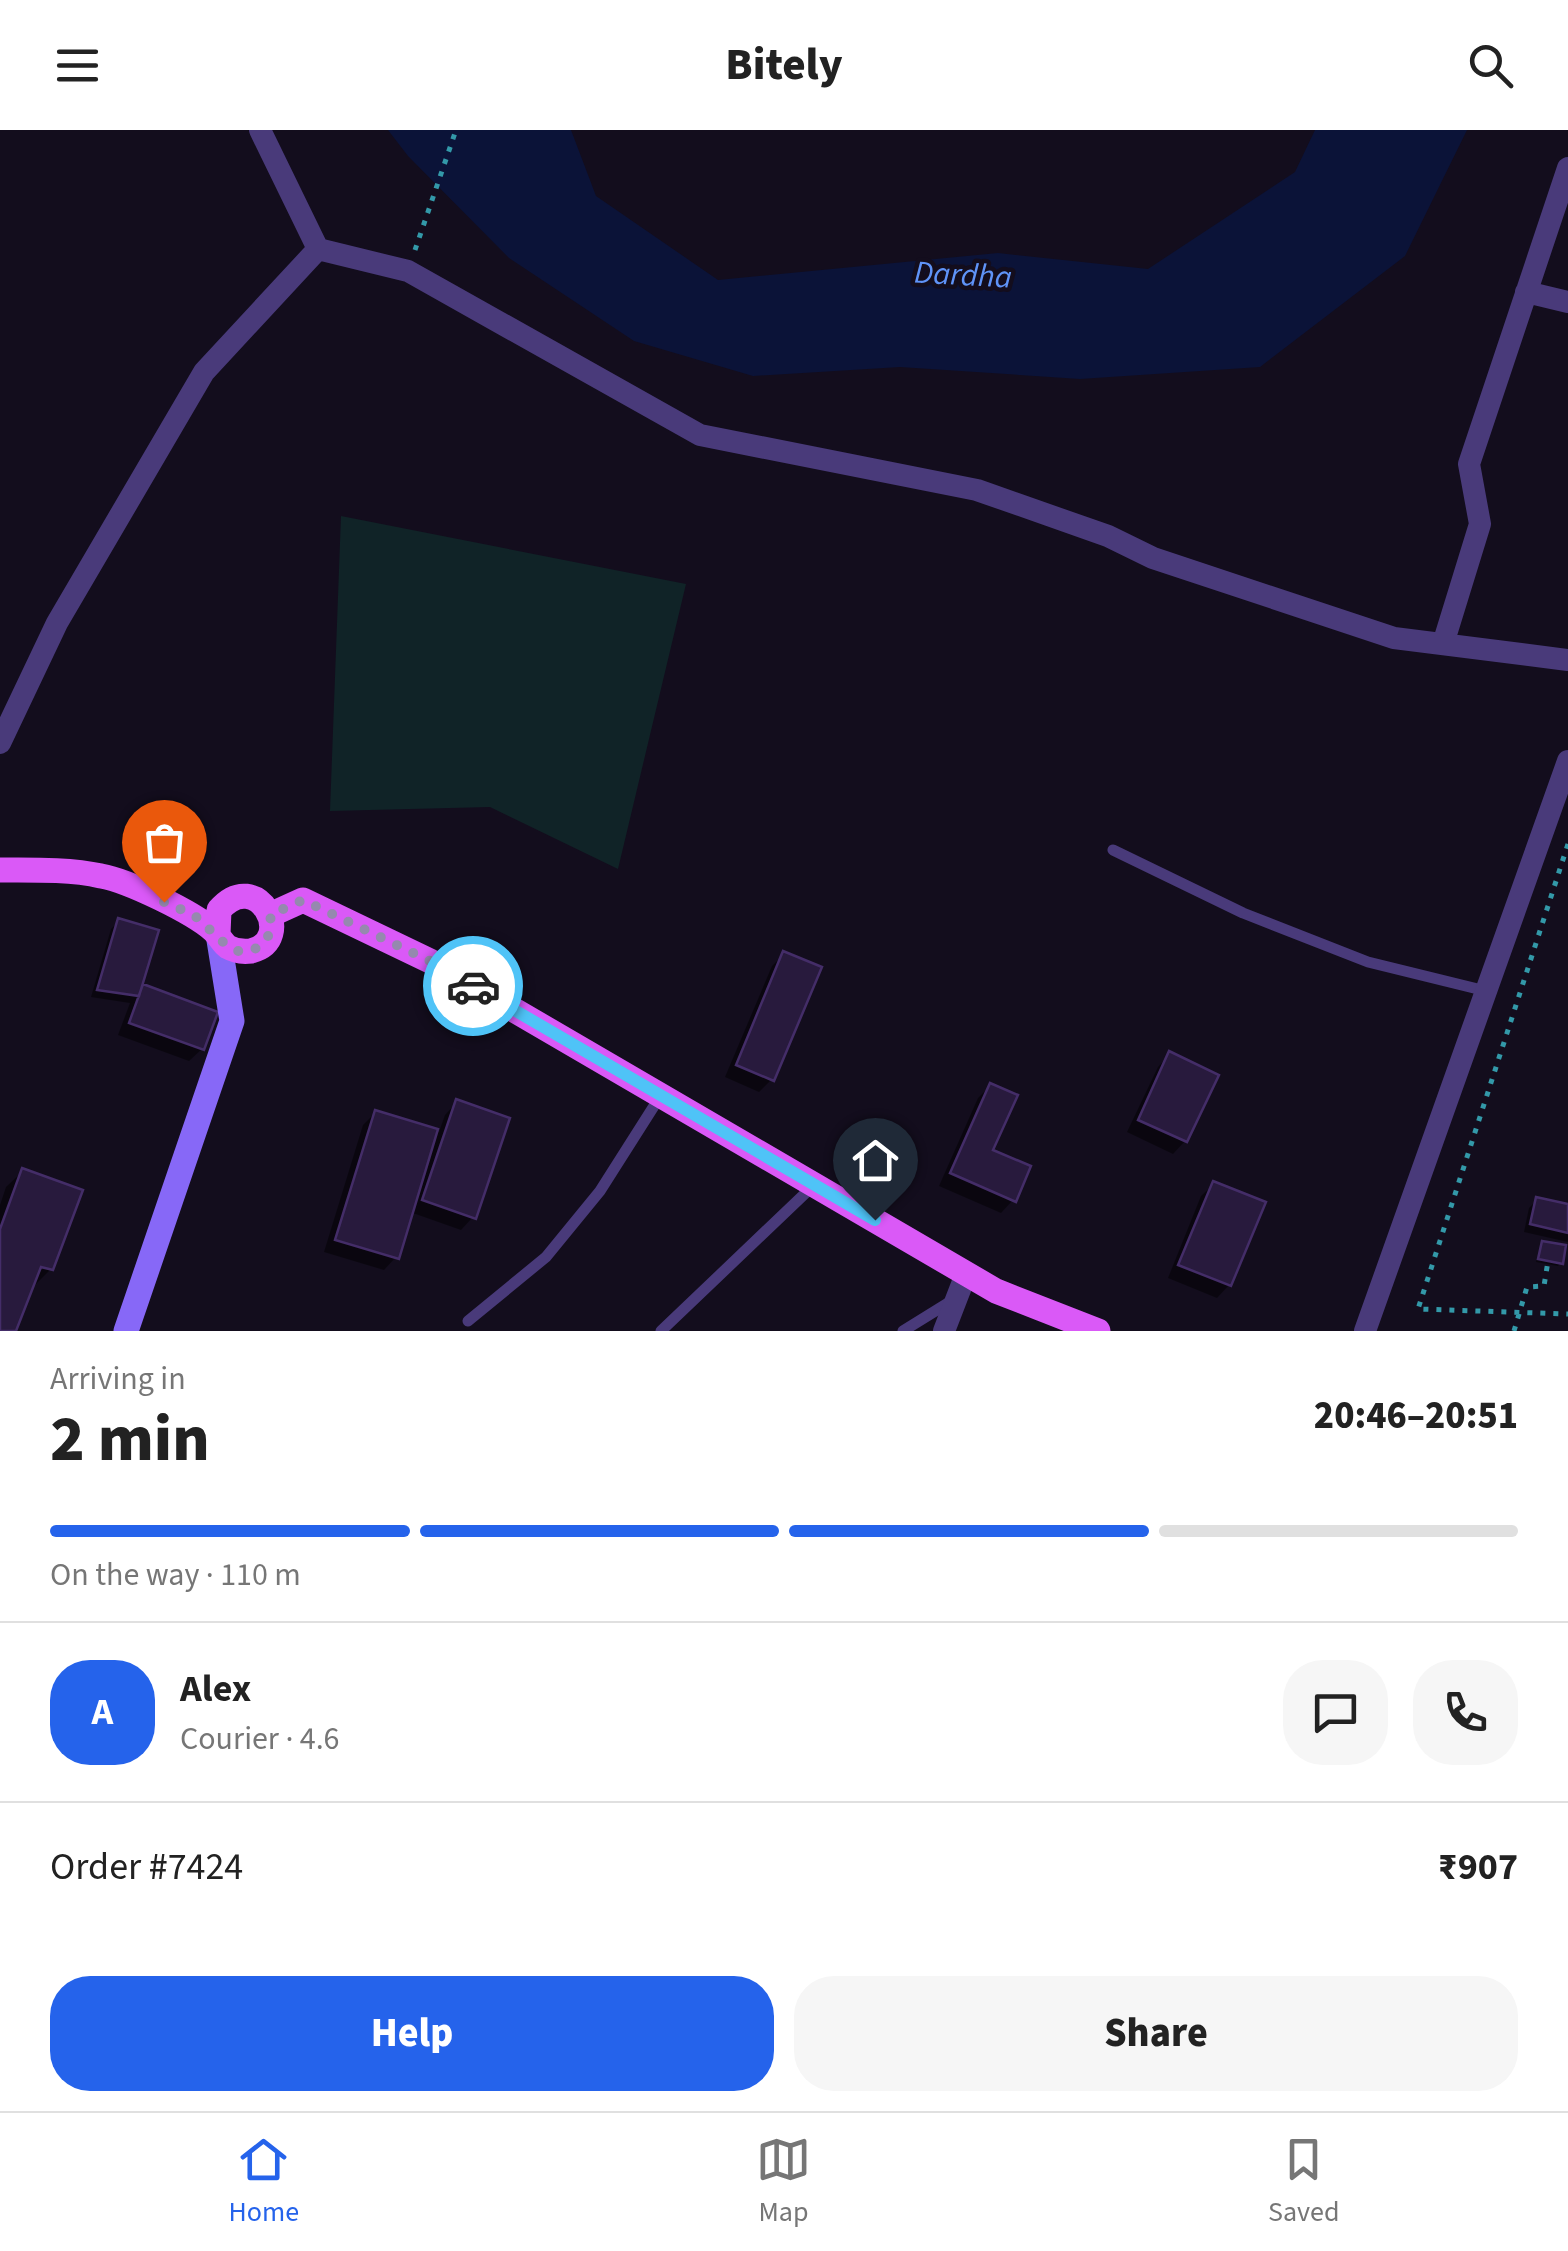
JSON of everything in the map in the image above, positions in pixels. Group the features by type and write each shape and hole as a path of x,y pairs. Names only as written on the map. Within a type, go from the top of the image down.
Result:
{"main road":[{"path":"0,870 103,876 194,915 218,934 230,948 240,952 258,948 270,934 270,915 265,906 249,897 232,899 220,910 218,934 232,1021 126,1331"},
{"path":"270,915 303,900 430,961 996,1291 1098,1331"}],"street":[{"path":"260,130 318,250"},
{"path":"1442,644 1480,524 1469,464 1568,168"},
{"path":"318,250 408,272 700,435 977,490 1108,536 1153,558 1376,632 1568,660"},
{"path":"0,744 57,623 204,372 318,250"},
{"path":"1526,292 1568,302"},
{"path":"1365,1331 1568,762"},
{"path":"944,1331 966,1274"}],"lane":[{"path":"1114,850 1243,912 1368,962 1486,991"},
{"path":"468,1321 546,1257 600,1191 661,1095"},
{"path":"661,1331 814,1185"},
{"path":"902,1331 956,1298"}],"path":[{"path":"408,272 456,130"},
{"path":"1568,844 1418,1308 1568,1314"},
{"path":"1514,1331 1527,1287 1544,1286 1548,1261"}],"green space":[{"path":"341,516 686,584 618,869 490,807 330,811"}],"water":[{"name":"Dardha","path":"388,130 571,130 596,196 718,280 998,253 1148,269 1295,172 1315,130 1467,130 1405,256 1260,367 1080,379 900,367 753,376 634,341 509,258 408,156"}],"building":[{"path":"118,918 159,930 139,996 97,990"},
{"path":"783,951 822,967 774,1081 736,1065"},
{"path":"143,984 218,1012 204,1050 129,1023"},
{"path":"1169,1051 1219,1075 1187,1142 1138,1120"},
{"path":"990,1083 1018,1095 993,1150 1031,1166 1016,1202 950,1173"},
{"path":"456,1099 510,1118 476,1219 422,1200"},
{"path":"375,1110 438,1129 399,1259 335,1240"},
{"path":"22,1168 83,1190 53,1270 41,1267 16,1331 0,1331 0,1229"},
{"path":"1213,1181 1266,1202 1231,1286 1178,1265"},
{"path":"1536,1197 1568,1204 1568,1233 1530,1224"},
{"path":"1542,1241 1566,1245 1563,1264 1538,1259"}],"way so far":[{"path":"164,902 194,915 230,948 240,952 265,942 272,924 270,915 303,900 473,986"}],"route":[{"path":"473,986 875,1220"}]}
